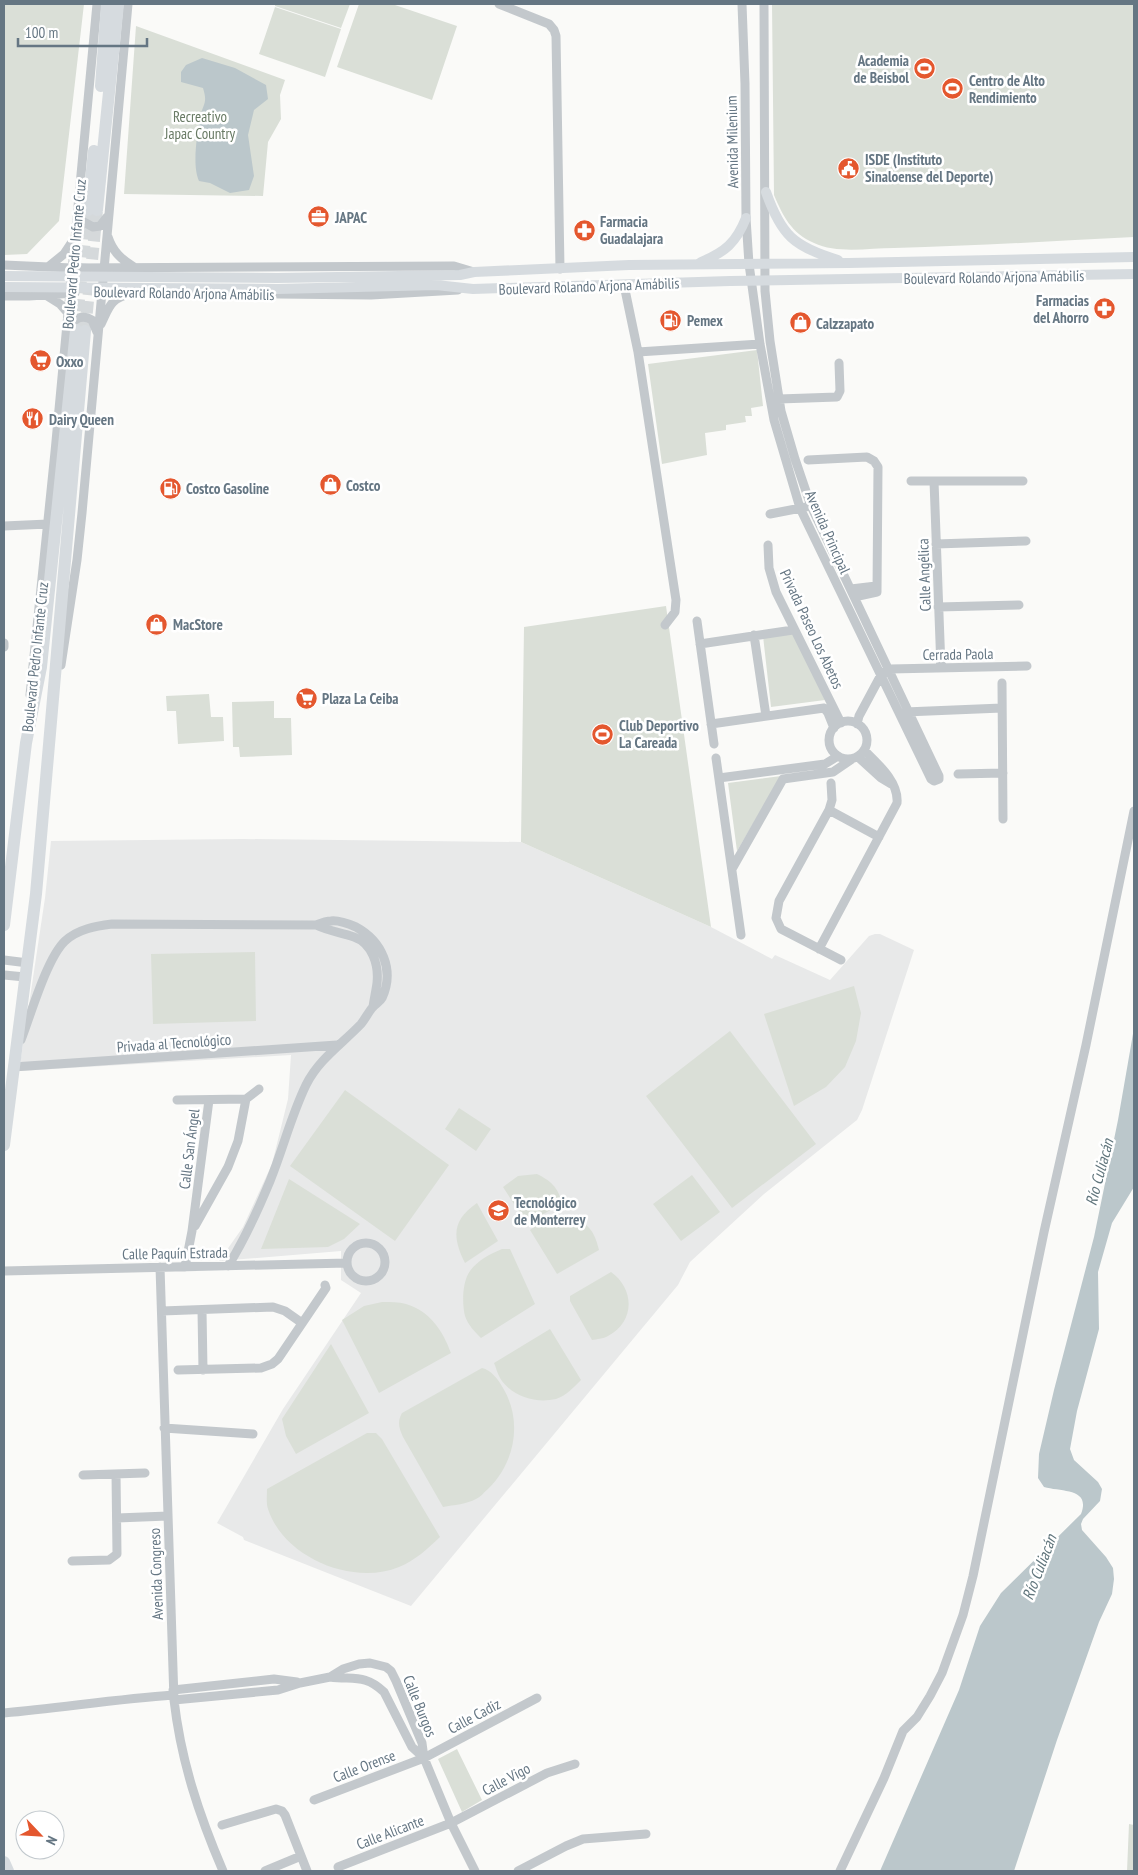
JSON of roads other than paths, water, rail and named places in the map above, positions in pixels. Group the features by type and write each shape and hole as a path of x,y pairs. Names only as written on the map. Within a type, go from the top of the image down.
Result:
{"highway":[{"name":"Boulevard Pedro Infante Cruz","path":"93,211 107,4"},
{"name":"Boulevard Pedro Infante Cruz","path":"93,211 118,4"},
{"name":"Boulevard Pedro Infante Cruz","path":"4,1145 28,963 42,836 85,331"},
{"name":"Boulevard Pedro Infante Cruz","path":"4,925 26,742 41,667 85,331"},
{"path":"4,1862 8,1871"}],"main road":[{"path":"766,192 777,221 796,242 818,254 848,263"},
{"path":"697,264 715,256 731,245 740,233 746,218"},
{"name":"Boulevard Rolando Arjona Amábilis","path":"474,272 628,265 1134,257"},
{"path":"437,280 474,272"},
{"name":"Boulevard Rolando Arjona Amábilis","path":"473,289 752,280 1134,274"},
{"name":"Boulevard Rolando Arjona Amábilis","path":"4,276 437,280"},
{"name":"Boulevard Rolando Arjona Amábilis","path":"4,287 278,288 437,280"},
{"path":"437,280 473,289"}],"street":[{"name":"Boulevard Pedro Infante Cruz","path":"26,742 48,524 85,331 101,292 106,233 93,211 97,4"},
{"name":"Boulevard Pedro Infante Cruz","path":"85,331 68,313 76,229 93,211 128,4"},
{"path":"499,4 549,24 556,36 560,269"},
{"name":"Avenida Milenium","path":"742,4 746,218 752,280"},
{"path":"764,4 765,280"},
{"path":"48,267 70,248 76,229"},
{"path":"106,233 114,252 134,268"},
{"name":"Boulevard Rolando Arjona Amábilis","path":"4,265 72,268 454,266 474,272"},
{"name":"Avenida Principal","path":"752,280 760,344 774,420 800,508 881,675 904,712 937,771 939,779 934,781 931,779 904,712 890,669 811,506 795,460 779,399 770,341 765,280"},
{"path":"624,285 638,352 676,600 675,612 665,625"},
{"name":"Boulevard Rolando Arjona Amábilis","path":"4,296 29,296 70,292 370,295 473,289"},
{"path":"85,331 113,300 118,296 132,293"},
{"path":"44,294 60,304 68,313"},
{"path":"638,352 760,344"},
{"path":"779,399 837,397 840,391 839,363"},
{"path":"808,460 871,458 877,463 879,470 875,590 852,593"},
{"path":"912,481 1023,481"},
{"name":"Calle Angélica","path":"934,481 940,668"},
{"path":"770,514 811,506"},
{"path":"4,526 48,524"},
{"path":"936,544 1026,541"},
{"name":"Privada Paseo Los Abetos","path":"768,545 769,568 776,592 837,725"},
{"path":"938,607 1019,605"},
{"path":"697,621 714,744"},
{"path":"700,644 794,630"},
{"path":"754,635 766,716"},
{"name":"Cerrada Paola","path":"890,669 1027,666"},
{"path":"857,724 859,716 881,675 890,669"},
{"path":"1002,683 1003,819"},
{"path":"711,724 827,705"},
{"path":"904,712 1002,708"},
{"path":"719,778 832,772 858,755 867,740 866,733 857,724 851,722 837,725 830,734 830,746 838,756"},
{"path":"732,869 783,775 825,764 838,756 858,755 881,778 893,786 897,792 897,804 819,949"},
{"path":"716,758 741,936"},
{"path":"958,774 1003,773"},
{"path":"831,783 832,800 829,810 779,901 776,918 781,929 841,960"},
{"path":"829,810 879,837"},
{"path":"840,1871 904,1731 917,1717 942,1673 963,1615 973,1576 1044,1232 1086,1045 1134,811"},
{"path":"14,1063 48,968 56,952 66,940 90,928 112,924 316,925 357,938 371,950 376,963 377,976 373,1007 363,1022 319,1064 306,1086 270,1180 239,1248 228,1266"},
{"path":"4,960 28,963"},
{"path":"4,975 26,977"},
{"name":"Privada al Tecnológico","path":"14,1063 337,1045"},
{"path":"246,1099 259,1089"},
{"name":"Calle San Ángel","path":"185,1267 192,1231 209,1100 246,1099 238,1141 228,1167 192,1231"},
{"path":"177,1100 209,1100"},
{"path":"366,1243 379,1247 385,1258 384,1271 372,1280 366,1281 354,1277 348,1262 350,1252 354,1247 366,1243"},
{"name":"Calle Paquín Estrada","path":"4,1271 348,1262"},
{"name":"Avenida Congreso","path":"160,1267 173,1695 189,1783 223,1871"},
{"path":"178,1370 261,1368 272,1364 326,1288 325,1285"},
{"path":"162,1311 273,1307 284,1311 302,1323"},
{"path":"202,1310 203,1370"},
{"path":"164,1428 252,1434"},
{"path":"83,1475 145,1473"},
{"path":"72,1561 109,1560 115,1557 118,1551 116,1474"},
{"path":"117,1518 168,1516"},
{"name":"Calle Burgos","path":"330,1677 343,1669 359,1664 382,1665 391,1671 422,1743 424,1758 451,1823 475,1871"},
{"name":"Calle Burgos","path":"173,1695 274,1679 300,1683 330,1677 364,1679 378,1686 387,1698 412,1747 424,1758"},
{"path":"387,1698 402,1693"},
{"path":"4,1713 43,1710 126,1698 173,1695"},
{"name":"Calle Cadiz","path":"424,1758 538,1698"},
{"path":"401,1725 412,1720"},
{"name":"Calle Orense","path":"314,1800 424,1758"},
{"name":"Calle Vigo","path":"451,1823 547,1773 575,1764"},
{"path":"222,1824 276,1809 282,1811 307,1871"},
{"name":"Calle Alicante","path":"338,1867 451,1823"},
{"path":"518,1871 583,1839 646,1834"},
{"path":"265,1871 300,1856"}],"water":[{"path":"202,58 235,68 266,85 268,99 254,110 248,135 254,176 249,190 230,193 210,183 199,181 196,167 196,150 200,118 205,101 204,93 203,88 181,82 181,72 186,65"},
{"name":"Río Culiacán","path":"1134,1028 1134,1187 1112,1223 1098,1272 1099,1329 1077,1411 1070,1449 1074,1460 1098,1482 1102,1489 1100,1501 1083,1519 1081,1524 1082,1530 1106,1557 1113,1568 1112,1594 1099,1622 1057,1740 1014,1871 880,1871 959,1690 980,1626 1001,1593 1081,1514 1083,1506 1082,1500 1078,1495 1044,1487 1038,1478 1039,1454 1094,1237 1118,1120"}],"tunnel":[{"path":"76,329 88,210"},
{"path":"85,331 97,210"}],"place":[{"name":"Academia de Beisbol","path":"925,69"},
{"name":"Centro de Alto Rendimiento","path":"953,89"},
{"name":"ISDE (Instituto Sinaloense del Deporte)","path":"849,168"},
{"name":"JAPAC","path":"319,217"},
{"name":"Farmacia Guadalajara","path":"584,230"},
{"name":"Farmacias del Ahorro","path":"1105,309"},
{"name":"Pemex","path":"671,320"},
{"name":"Calzzapato","path":"800,323"},
{"name":"Oxxo","path":"40,361"},
{"name":"Dairy Queen","path":"33,419"},
{"name":"Costco","path":"330,485"},
{"name":"Costco Gasoline","path":"170,488"},
{"name":"MacStore","path":"157,624"},
{"name":"Plaza La Ceiba","path":"306,698"},
{"name":"Club Deportivo La Careada","path":"603,734"},
{"name":"Tecnológico de Monterrey","path":"498,1211"}],"park label":[{"name":"Recreativo Japac Country","path":"200,124"}]}
